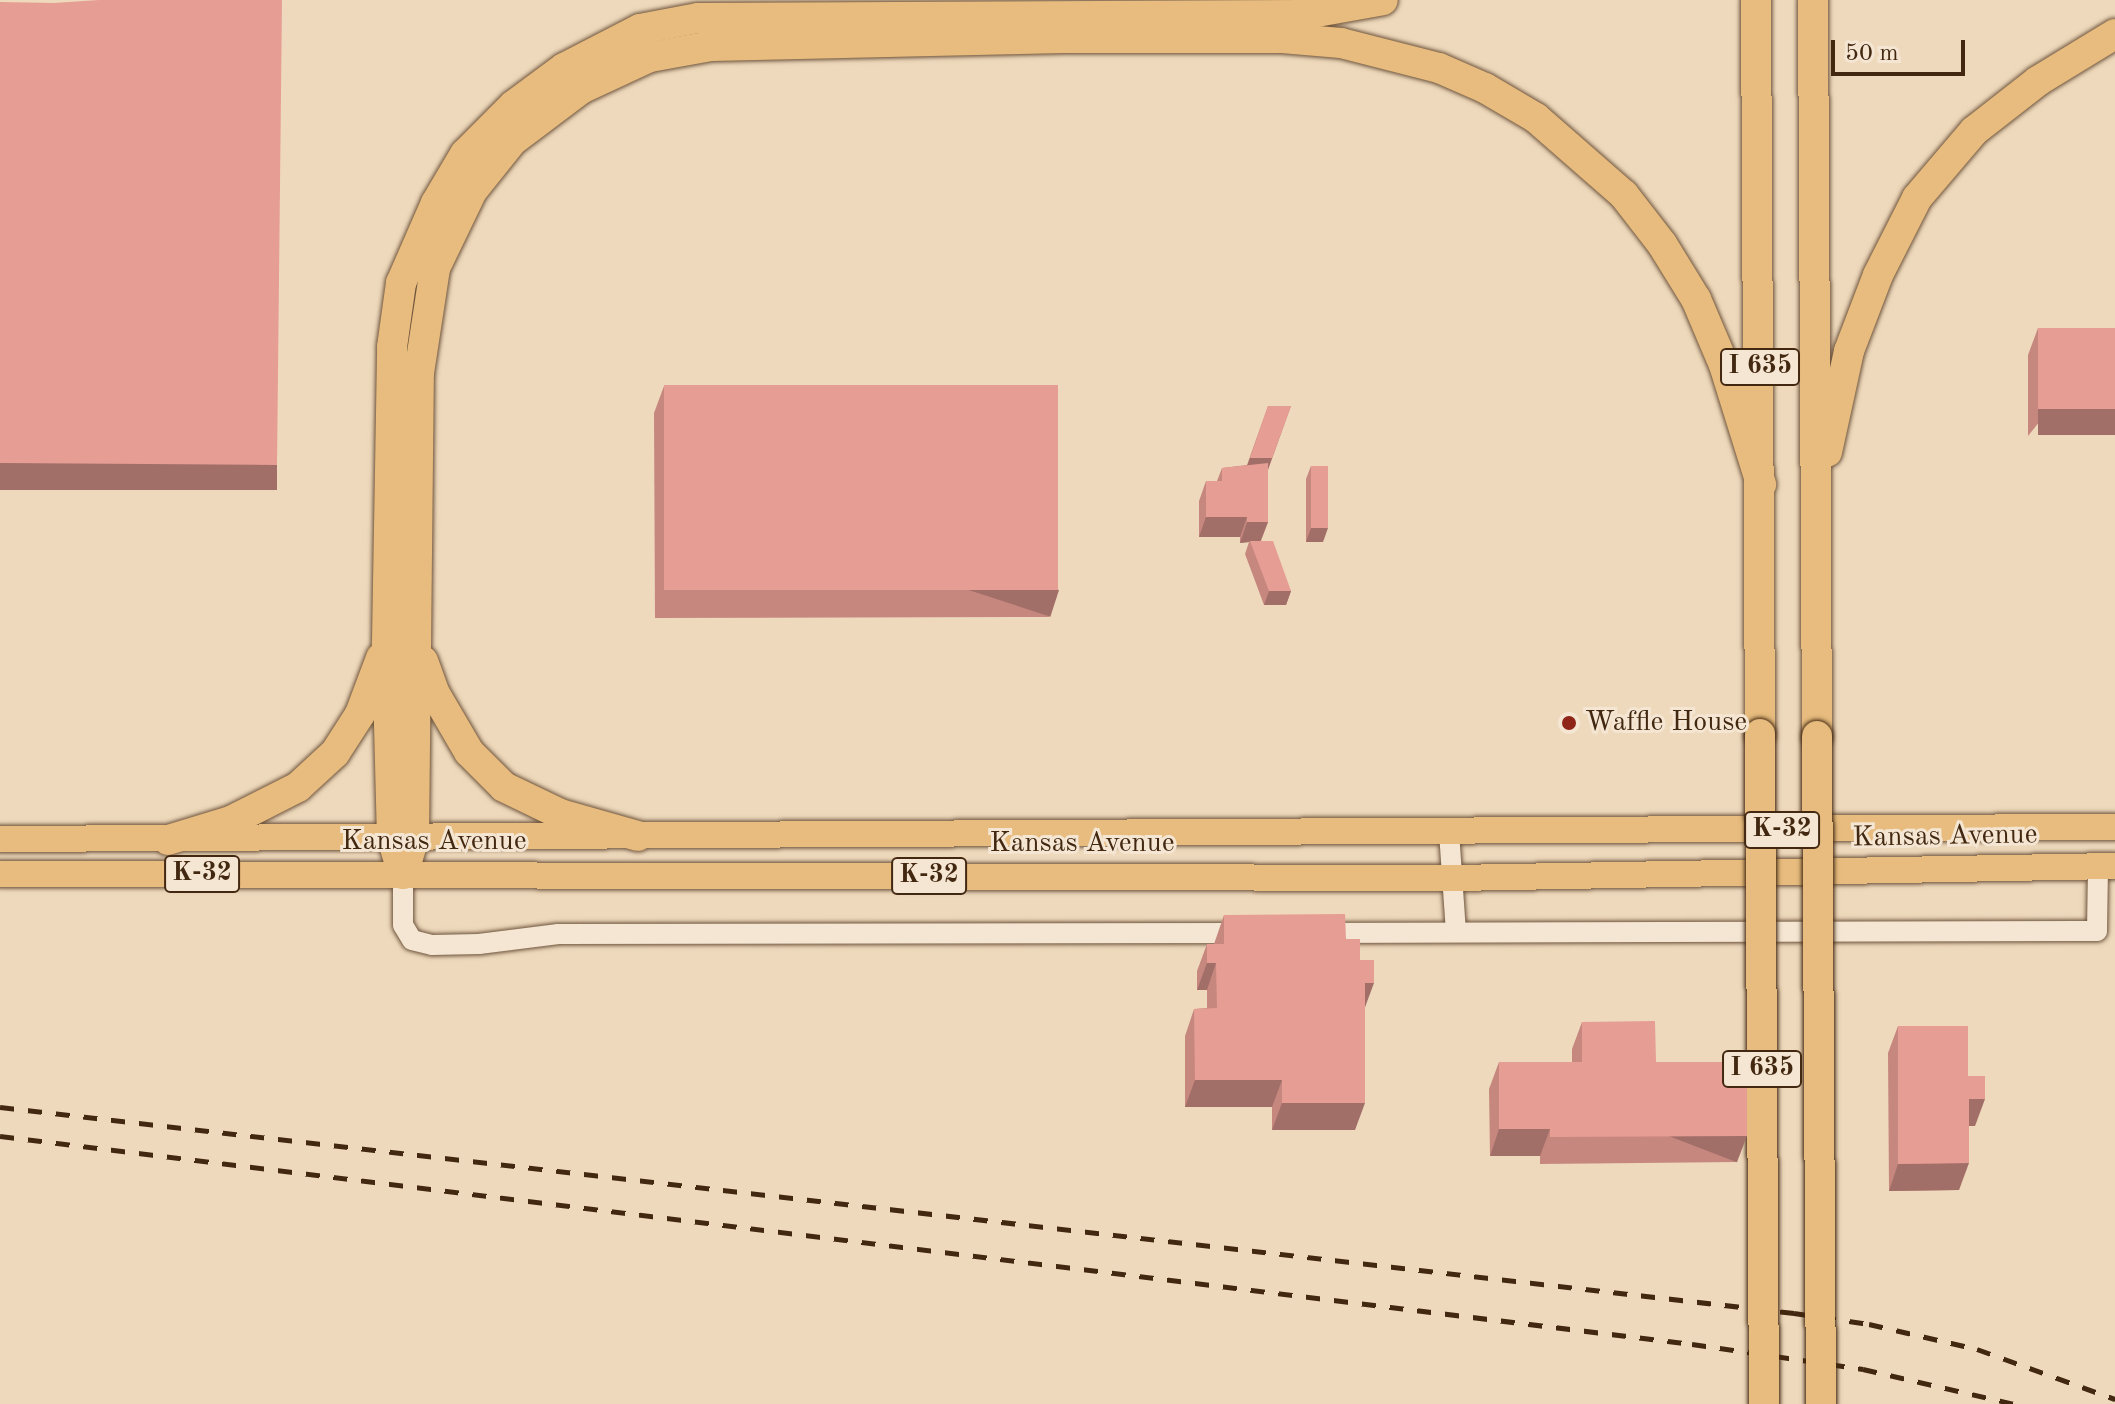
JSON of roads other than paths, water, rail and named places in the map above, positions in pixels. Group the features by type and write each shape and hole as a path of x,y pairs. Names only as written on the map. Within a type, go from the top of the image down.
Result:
{"highway":[{"path":"403,874 402,641 392,347 401,283 436,203 465,154 514,105 564,68 640,29 698,18 1300,15 1383,0"},
{"name":"I 635","path":"1756,0 1764,1404"},
{"name":"I 635","path":"1813,0 1821,1404"},
{"path":"1815,505 1849,351 1878,275 1917,198 1974,131 2038,81 2115,34"},
{"path":"168,840 231,821 298,787 335,753 360,714 402,641 419,373 423,328 435,268 472,191 512,141 581,89 650,57 711,46 1064,38 1282,38 1341,43 1439,68 1485,88 1536,118 1624,195 1662,244 1696,299 1724,365 1761,484"},
{"path":"402,641 469,752 504,787 560,814 638,836"}],"main road":[{"name":"Kansas Avenue","path":"0,839 2115,827"},
{"name":"Kansas Avenue","path":"0,874 1454,878 2106,866"}],"street":[{"path":"1449,832 1456,932"},
{"path":"1304,933 2097,931 2106,866"},
{"path":"403,874 403,925 412,940 432,945 479,944 558,934 1257,933"}],"railway":[{"path":"0,1107 1794,1313 1869,1324 1977,1349 2115,1399"},
{"path":"0,1136 1692,1344 1863,1369 2015,1404"}],"place":[{"name":"Waffle House","path":"1569,723"}]}
